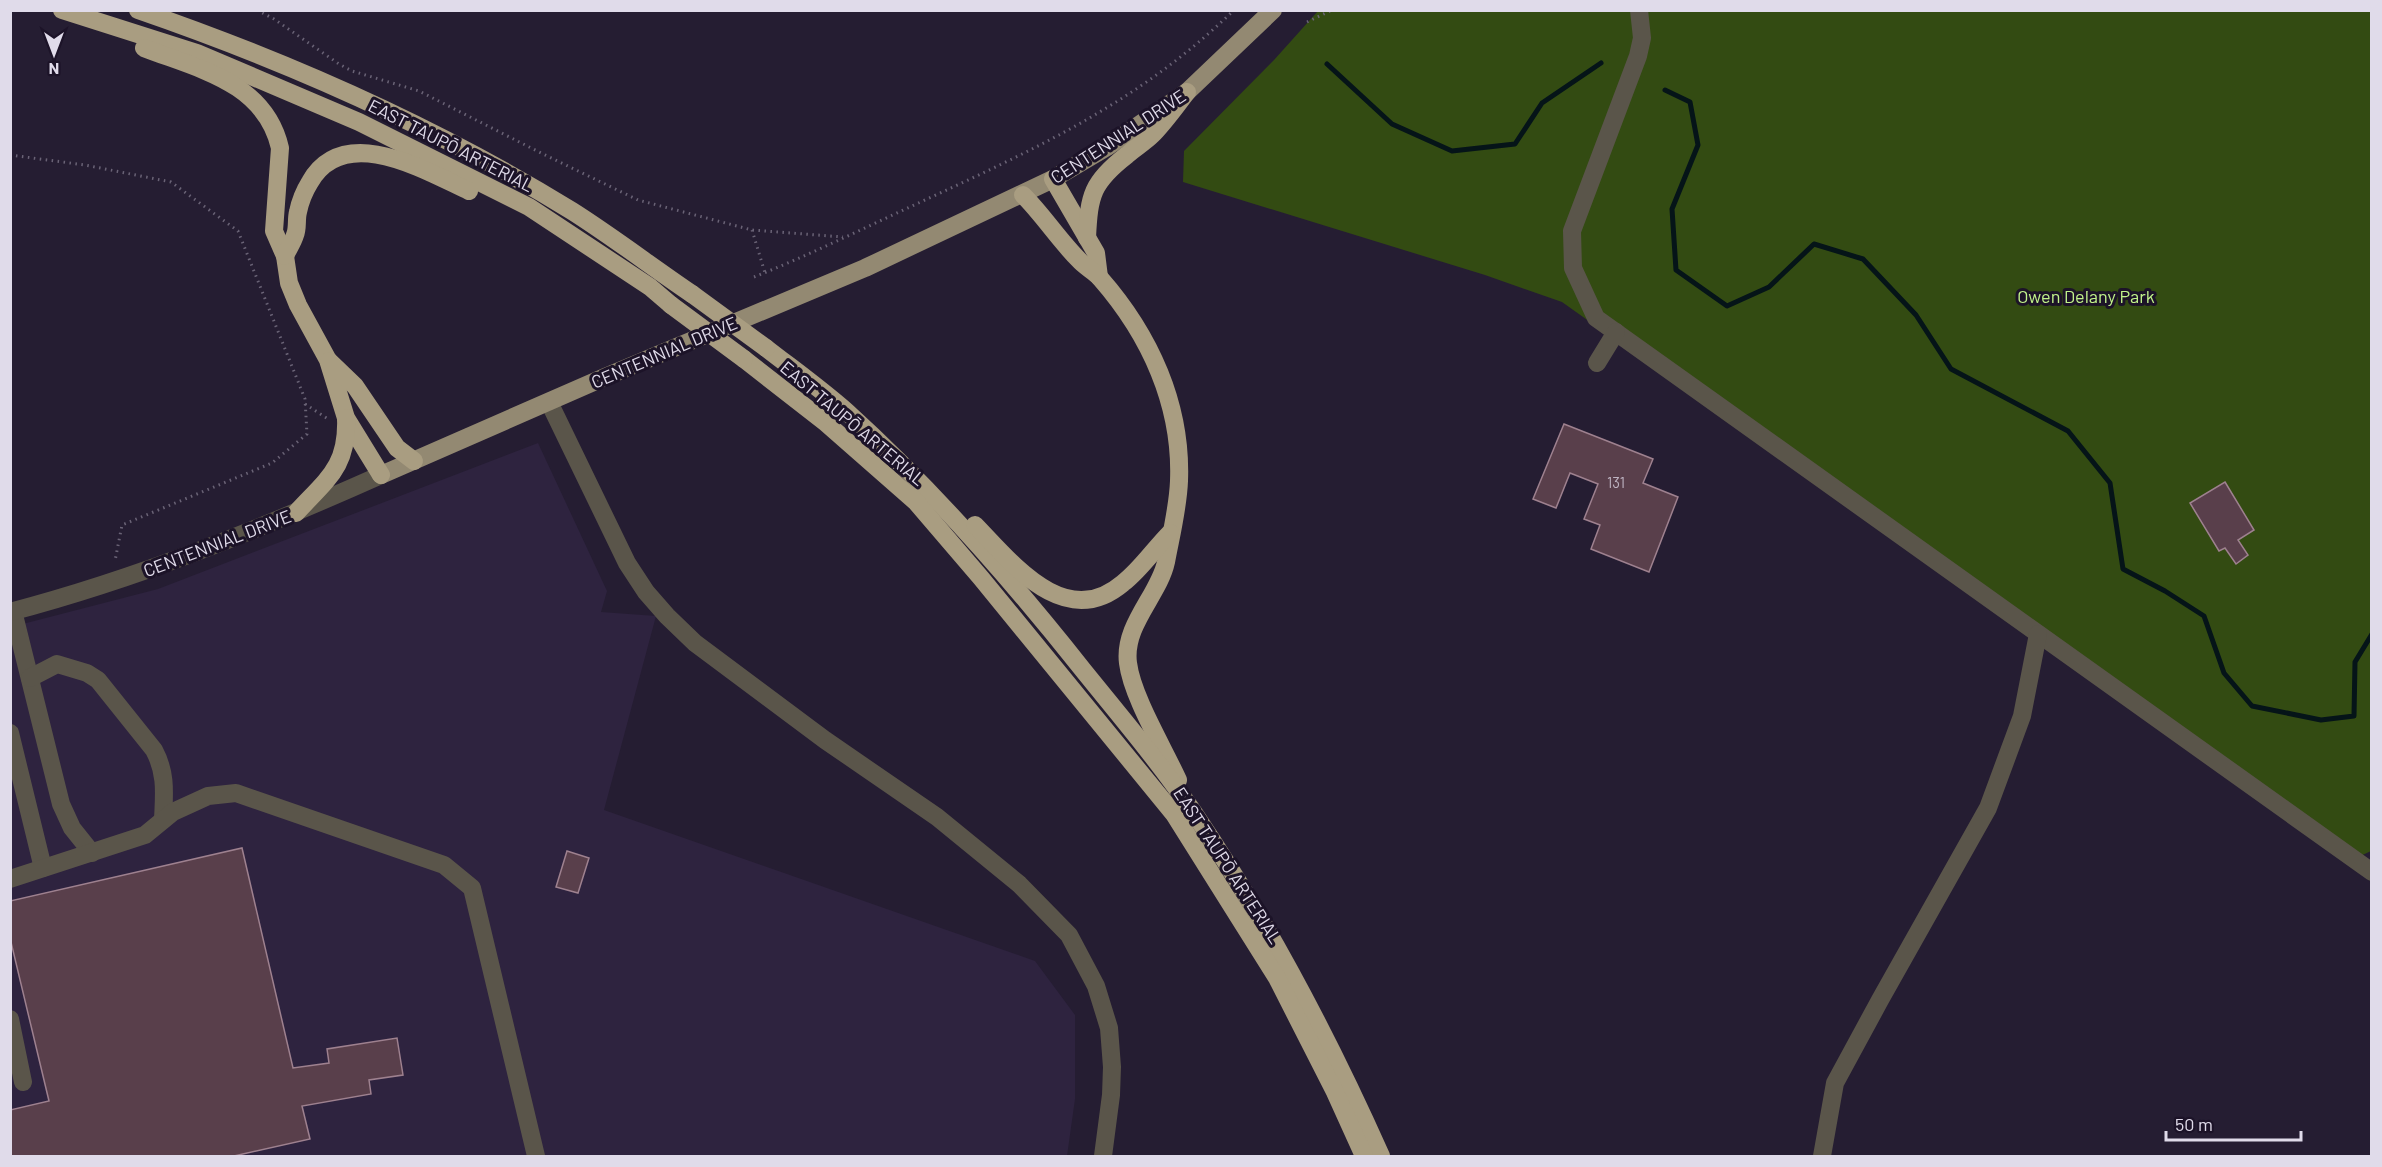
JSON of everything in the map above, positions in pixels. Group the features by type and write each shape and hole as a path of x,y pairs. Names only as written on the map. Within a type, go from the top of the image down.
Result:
{"highway":[{"path":"50,10 233,83 261,107 277,134 280,148 274,231 285,256 289,283 298,305 328,360 346,418 381,476"},
{"name":"EAST TAUPŌ ARTERIAL","path":"62,10 197,53 359,122 529,207 650,287 826,423 915,502 981,578 1174,814 1277,978 1335,1092 1364,1156"},
{"name":"EAST TAUPŌ ARTERIAL","path":"138,10 259,55 364,99 469,153 572,212 692,294 844,409 873,436 1024,596 1193,811 1255,910 1308,1003 1381,1156"},
{"path":"1088,238 1090,203 1099,180 1152,135 1187,92"},
{"path":"285,256 296,233 297,213 311,180 324,166 341,156 361,153 382,155 404,161 516,212 650,287"},
{"path":"1053,179 1096,253 1099,277"},
{"path":"1023,195 1078,260 1099,277 1133,324 1150,351 1171,404 1177,434 1179,483 1166,565 1132,633 1128,661 1140,700 1193,811"},
{"path":"328,360 355,386 397,448 414,461"},
{"path":"296,513 335,469 343,456 347,440 346,418"},
{"path":"873,436 910,458 1028,579 1047,592 1064,598 1096,598 1109,593 1129,578 1170,533"}],"main road":[{"name":"CENTENNIAL DRIVE","path":"381,476 605,377 865,268 1023,195 1107,147 1187,92 1273,10"}],"street":[{"path":"1640,10 1642,38 1638,56 1572,231 1573,268 1596,318 2372,872"},
{"path":"1596,363 1616,332"},
{"path":"549,402 627,563 646,592 667,616 695,643 825,740 937,816 1019,884 1069,935 1096,986 1109,1028 1112,1067 1111,1095 1103,1156"},
{"name":"CENTENNIAL DRIVE","path":"12,612 110,583 234,539 381,476"},
{"path":"12,612 61,804 72,828 92,853"},
{"path":"1822,1156 1835,1083 1988,808 2022,716 2038,634"},
{"path":"30,678 57,664 87,673 98,680 154,750 160,762 165,780 163,820"},
{"path":"10,733 43,868"},
{"path":"10,879 146,836 173,812 208,796 236,793 444,866 472,888 536,1156"},
{"path":"10,1019 23,1082"}],"path":[{"path":"257,10 352,71 419,91 638,200 753,230 843,237"},
{"path":"754,278 1061,136 1105,111 1154,78 1202,40 1234,10"},
{"path":"1306,22 1332,10"},
{"path":"10,155 85,165 171,182 238,231 305,399 307,434 272,463 122,525 110,583"},
{"path":"753,230 765,273"}],"shaded area":[{"path":"538,443 607,591 601,612 656,616 604,810 1035,961 1075,1015 1075,1099 1067,1156 11,1156 11,627 158,589"}],"green space":[{"name":"Owen Delany Park","path":"1318,11 2371,11 2371,851 2354,859 2011,622 1562,302 1485,275 1183,182 1184,151 1274,60"}],"building":[{"path":"1564,424 1653,459 1643,483 1678,497 1649,572 1591,549 1600,525 1584,519 1598,484 1570,473 1556,508 1533,499"},
{"path":"2225,482 2254,530 2238,540 2248,555 2236,564 2225,548 2219,551 2190,503"},
{"path":"242,848 293,1068 329,1063 327,1049 397,1038 403,1075 369,1080 371,1094 302,1106 310,1139 234,1156 10,1156 10,1110 49,1101 10,938 10,901"},
{"path":"567,851 589,858 578,893 556,887"}],"waterway":[{"path":"1327,64 1392,124 1452,151 1515,144 1542,103 1601,63"},
{"path":"1665,90 1690,102 1698,145 1672,209 1676,270 1727,306 1769,287 1814,244 1863,259 1916,315 1951,369 2068,431 2110,483 2123,569 2165,591 2204,616 2224,673 2252,706 2321,720 2354,716 2355,662 2372,634"}]}
